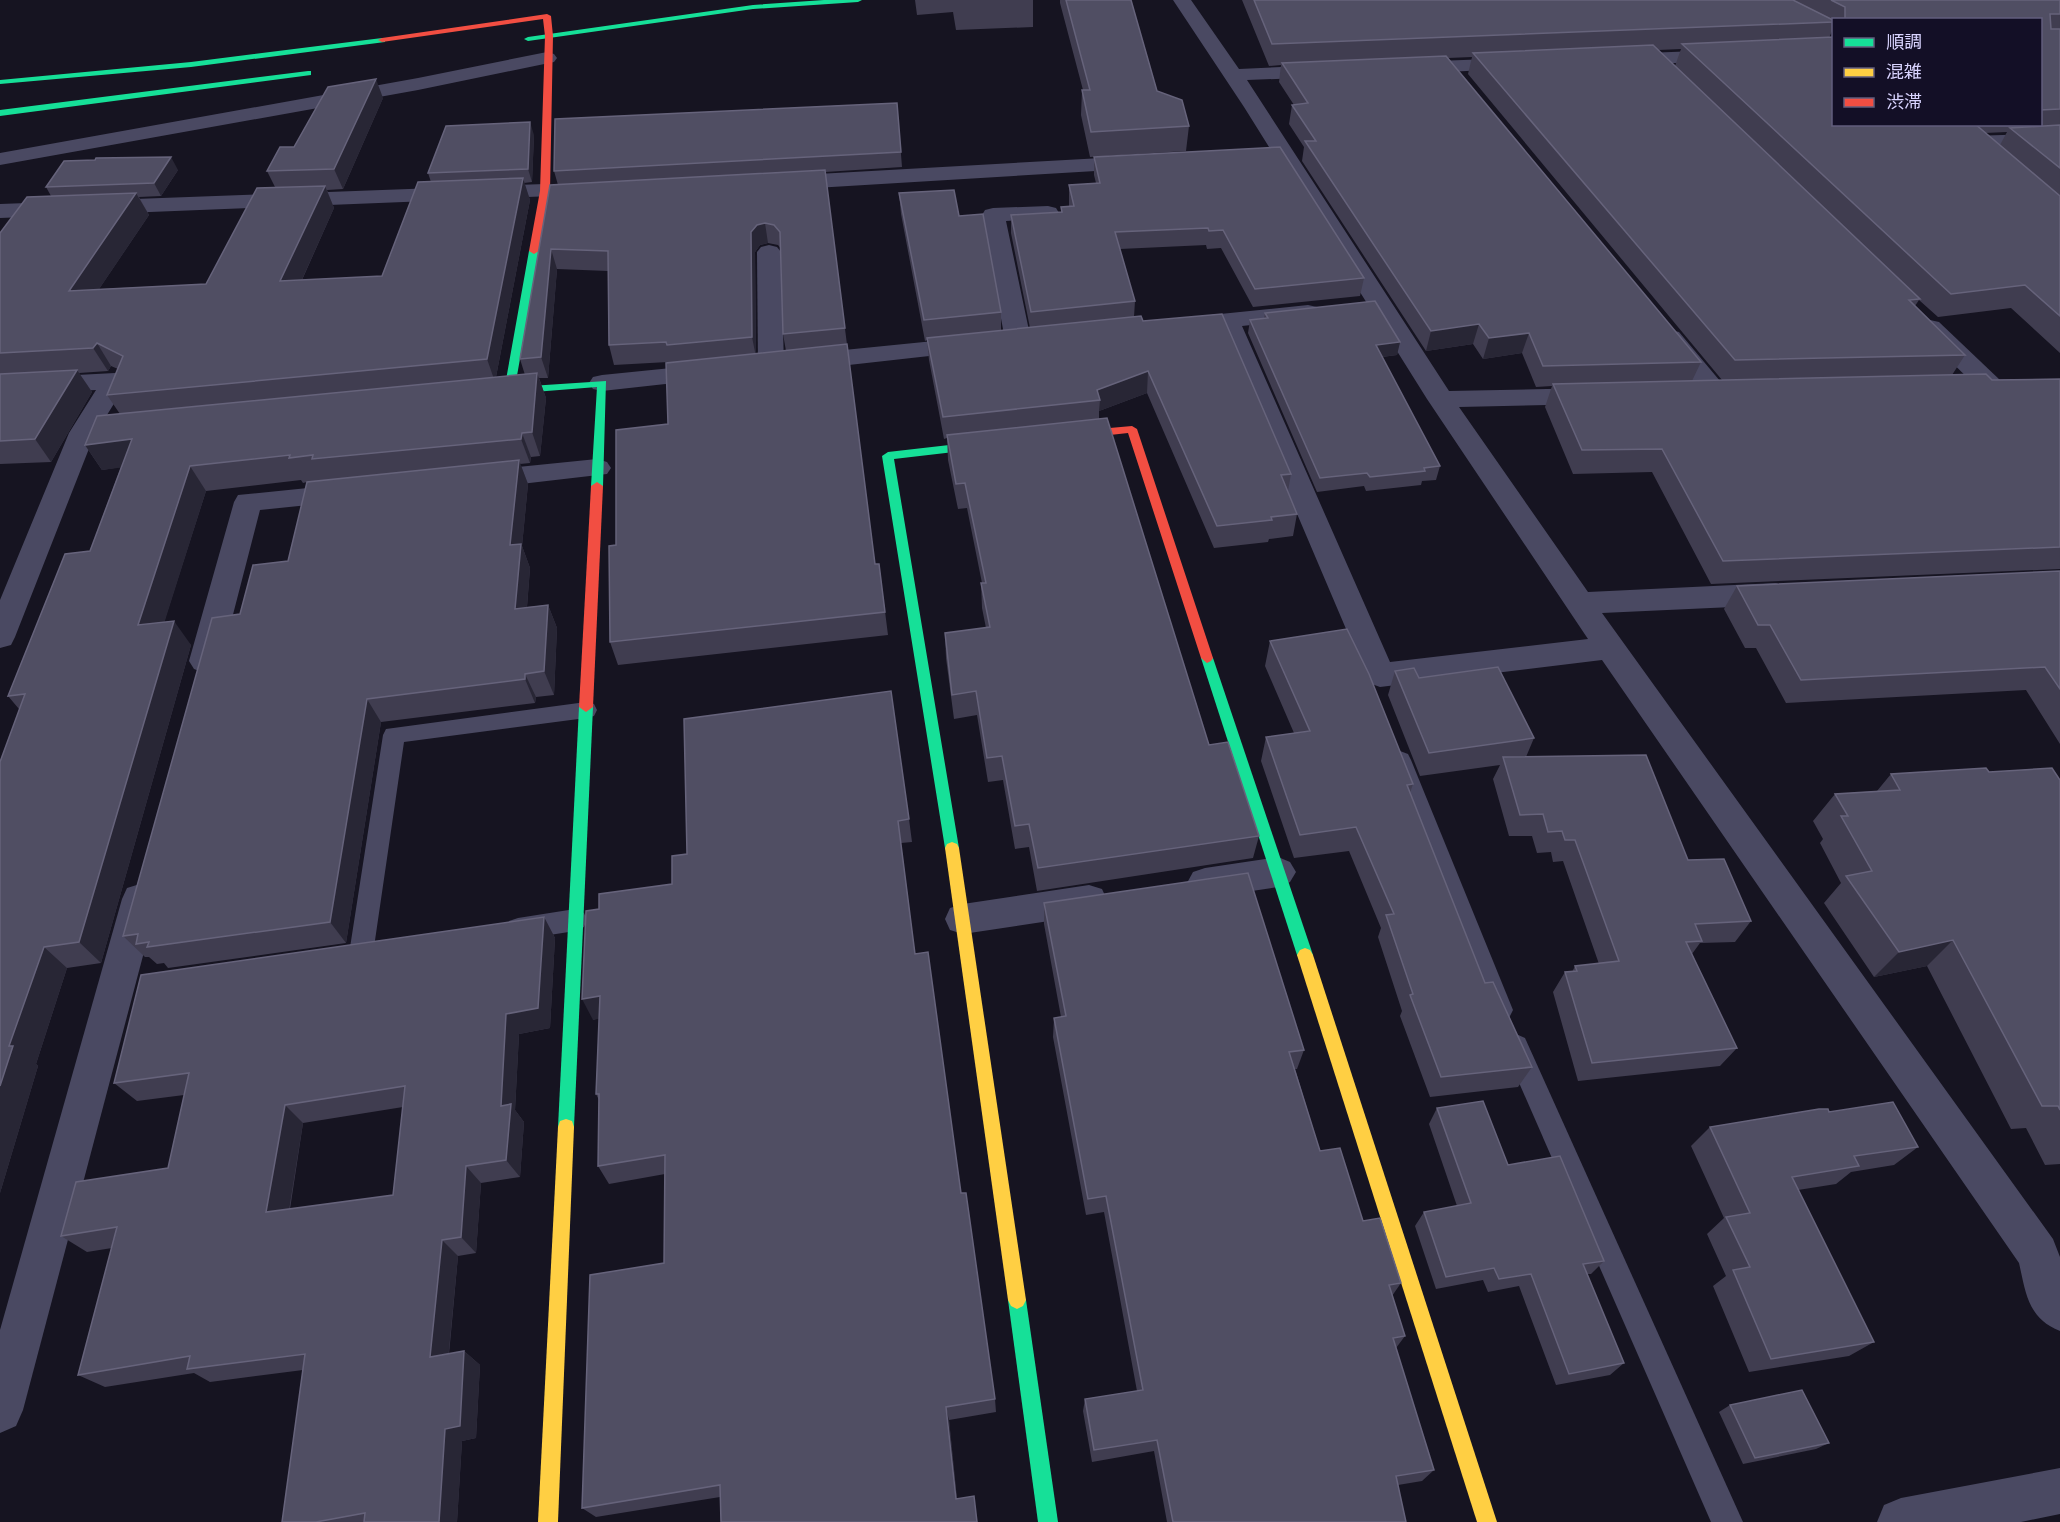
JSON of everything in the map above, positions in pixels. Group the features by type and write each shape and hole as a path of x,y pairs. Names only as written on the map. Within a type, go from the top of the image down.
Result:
{"street":[{"path":"514,42 753,7 858,0"},
{"path":"1182,0 1235,75 1283,155 1358,307 1440,399 1608,648 2049,1253 2047,1293 2060,1309"},
{"path":"0,82 142,71 282,55 547,16 549,36 544,194 497,392 1030,339 993,215 1048,213"},
{"path":"1607,60 1743,55"},
{"path":"0,159 418,84 547,58"},
{"path":"1653,59 1678,83"},
{"path":"1389,69 1539,63"},
{"path":"1448,66 1463,84"},
{"path":"0,113 327,70"},
{"path":"1235,75 1341,70"},
{"path":"1998,164 1963,136 2060,139"},
{"path":"1259,156 1283,155"},
{"path":"759,184 1164,161"},
{"path":"0,211 568,195"},
{"path":"753,368 769,252"},
{"path":"1157,327 1358,307"},
{"path":"1915,314 2003,387 1956,388"},
{"path":"1227,320 1379,689 1608,648"},
{"path":"1656,320 1728,393 1680,394"},
{"path":"0,387 115,381 82,433 0,637"},
{"path":"548,1522 575,920 603,383"},
{"path":"1440,399 1620,395"},
{"path":"82,433 153,426"},
{"path":"1051,438 1132,429 1278,872 1487,1522"},
{"path":"1004,443 888,456 963,919 1048,1522"},
{"path":"446,483 597,468"},
{"path":"198,687 248,502 376,490"},
{"path":"1578,603 1801,593"},
{"path":"0,1410 128,986 148,872"},
{"path":"1173,887 1278,872"},
{"path":"963,919 1115,896"},
{"path":"1901,1522 2060,1491"}],"lane":[{"path":"361,954 394,735 586,710"},
{"path":"1390,736 1486,978 1727,1522"},
{"path":"496,933 575,920"}],"building":[{"path":"1066,0 1131,0 1157,91 1182,100 1189,126 1091,132 1082,90 1090,90"},
{"path":"1254,0 1793,0 1832,20 1832,22 1272,44"},
{"path":"1831,0 2060,0 2060,14 2050,14 2051,29 2060,29 2060,109 2042,110 2042,18 1845,18 1845,7"},
{"path":"1832,37 1832,126 1977,126 2060,196 2060,316 2025,285 1951,294 1682,44"},
{"path":"1653,45 1920,299 1909,300 1965,355 1735,360 1473,53"},
{"path":"1446,56 1701,362 1543,366 1529,333 1489,338 1479,324 1431,331 1305,141 1316,141 1292,105 1308,103 1282,63"},
{"path":"376,79 334,169 267,171 280,147 294,147 328,87"},
{"path":"897,103 901,152 554,171 555,119"},
{"path":"530,122 528,169 428,173 446,126"},
{"path":"2060,125 2060,168 2010,128"},
{"path":"1280,147 1364,278 1255,289 1223,230 1209,231 1208,228 1115,232 1135,301 1031,312 1011,215 1062,212 1061,207 1074,206 1069,185 1100,183 1094,157"},
{"path":"171,157 154,183 46,187 64,161 95,160 96,158"},
{"path":"825,170 845,328 783,334 780,232 774,225 765,223 757,225 751,232 752,337 667,345 666,342 609,345 608,251 551,249 541,357 520,359 550,185"},
{"path":"523,178 487,359 107,395 123,356 97,343 93,348 0,353 0,233 27,197 136,193 69,291 206,284 257,188 325,186 280,281 382,276 418,182"},
{"path":"954,190 959,216 983,214 1001,312 924,320 899,193"},
{"path":"1375,301 1400,342 1376,345 1440,466 1424,468 1425,471 1370,477 1367,473 1320,478 1250,320 1268,318 1265,313"},
{"path":"1222,314 1291,474 1281,475 1297,514 1271,517 1272,520 1217,526 1148,371 1097,390 1100,400 943,417 927,338 1141,316 1143,321"},
{"path":"847,344 875,564 879,564 885,612 610,642 609,546 616,545 616,430 668,424 666,363"},
{"path":"77,370 35,439 0,441 0,374"},
{"path":"537,373 532,432 522,433 521,439 312,459 313,455 289,458 290,455 190,466 138,625 174,621 79,942 44,947 9,1046 13,1046 0,1086 0,762 25,694 8,696 65,554 90,551 132,439 85,445 97,416"},
{"path":"1986,374 1992,380 2060,379 2060,547 1723,561 1662,449 1582,450 1553,384"},
{"path":"1107,418 1209,745 1228,742 1259,836 1038,868 1029,824 1015,826 1002,756 987,758 976,691 952,695 945,633 990,627 981,583 986,583 965,483 956,484 947,435"},
{"path":"519,460 510,545 521,544 515,609 548,605 544,671 525,674 525,679 367,699 330,922 147,947 149,942 136,944 138,934 123,936 212,618 240,614 253,565 288,561 307,482"},
{"path":"2060,571 2060,689 2045,667 1801,680 1770,625 1758,625 1737,586"},
{"path":"1347,629 1369,674 1413,784 1407,785 1485,983 1493,982 1532,1067 1441,1077 1410,995 1413,994 1386,915 1394,914 1356,827 1300,835 1266,737 1310,731 1270,641"},
{"path":"1498,667 1534,738 1429,753 1395,671 1414,668 1419,678"},
{"path":"891,691 909,819 898,821 915,954 928,952 961,1193 966,1193 995,1399 946,1407 956,1499 974,1496 977,1522 721,1522 720,1485 582,1508 590,1275 664,1263 665,1155 598,1166 599,1094 596,1094 600,996 582,999 586,911 599,909 599,894 672,884 672,856 687,854 684,719"},
{"path":"1646,755 1688,860 1724,859 1751,921 1695,924 1702,941 1686,942 1737,1048 1592,1063 1565,972 1577,971 1575,966 1619,961 1575,840 1565,840 1562,831 1548,832 1543,814 1520,815 1503,757"},
{"path":"1986,768 1989,772 2052,768 2060,780 2060,1110 2058,1106 2042,1106 1953,940 1899,952 1846,876 1872,871 1841,816 1848,816 1835,794 1900,790 1891,774"},
{"path":"1248,873 1304,1050 1289,1052 1320,1151 1340,1148 1363,1221 1380,1218 1401,1283 1389,1285 1405,1336 1393,1338 1434,1470 1396,1476 1406,1522 1173,1522 1157,1440 1094,1450 1085,1399 1143,1390 1106,1196 1088,1199 1054,1018 1066,1016 1044,903"},
{"path":"544,917 538,1008 506,1014 501,1106 511,1104 506,1160 466,1166 461,1237 442,1240 430,1357 464,1351 460,1426 445,1429 439,1522 364,1522 365,1513 316,1522 282,1522 305,1354 187,1369 190,1356 78,1375 117,1227 61,1236 76,1182 168,1168 189,1073 114,1083 141,975","holes":["405,1086 393,1195 266,1212 285,1105"]},
{"path":"1483,1101 1508,1165 1560,1156 1604,1261 1583,1264 1624,1363 1569,1374 1531,1274 1499,1279 1494,1268 1446,1277 1424,1212 1471,1203 1437,1108"},
{"path":"1893,1102 1918,1147 1854,1156 1859,1166 1792,1177 1874,1342 1771,1359 1733,1270 1750,1267 1726,1217 1750,1213 1710,1127 1819,1109 1828,1109 1829,1112"},
{"path":"1802,1390 1829,1443 1755,1458 1730,1405"}],"traffic: fast":[{"path":"528,39 753,7 858,0"},
{"path":"0,82 191,64 382,40"},
{"path":"0,113 308,73"},
{"path":"534,251 509,391 602,383 597,486"},
{"path":"952,848 888,456 993,444"},
{"path":"1207,658 1305,955"},
{"path":"566,1127 586,707"},
{"path":"1017,1300 1048,1522"}],"traffic: slow":[{"path":"952,848 1017,1300"},
{"path":"1305,955 1487,1522"},
{"path":"548,1522 566,1127"}],"traffic: jam":[{"path":"382,40 547,16 549,36 545,191 534,251"},
{"path":"1065,436 1132,429 1207,658"},
{"path":"586,707 597,486"}]}
